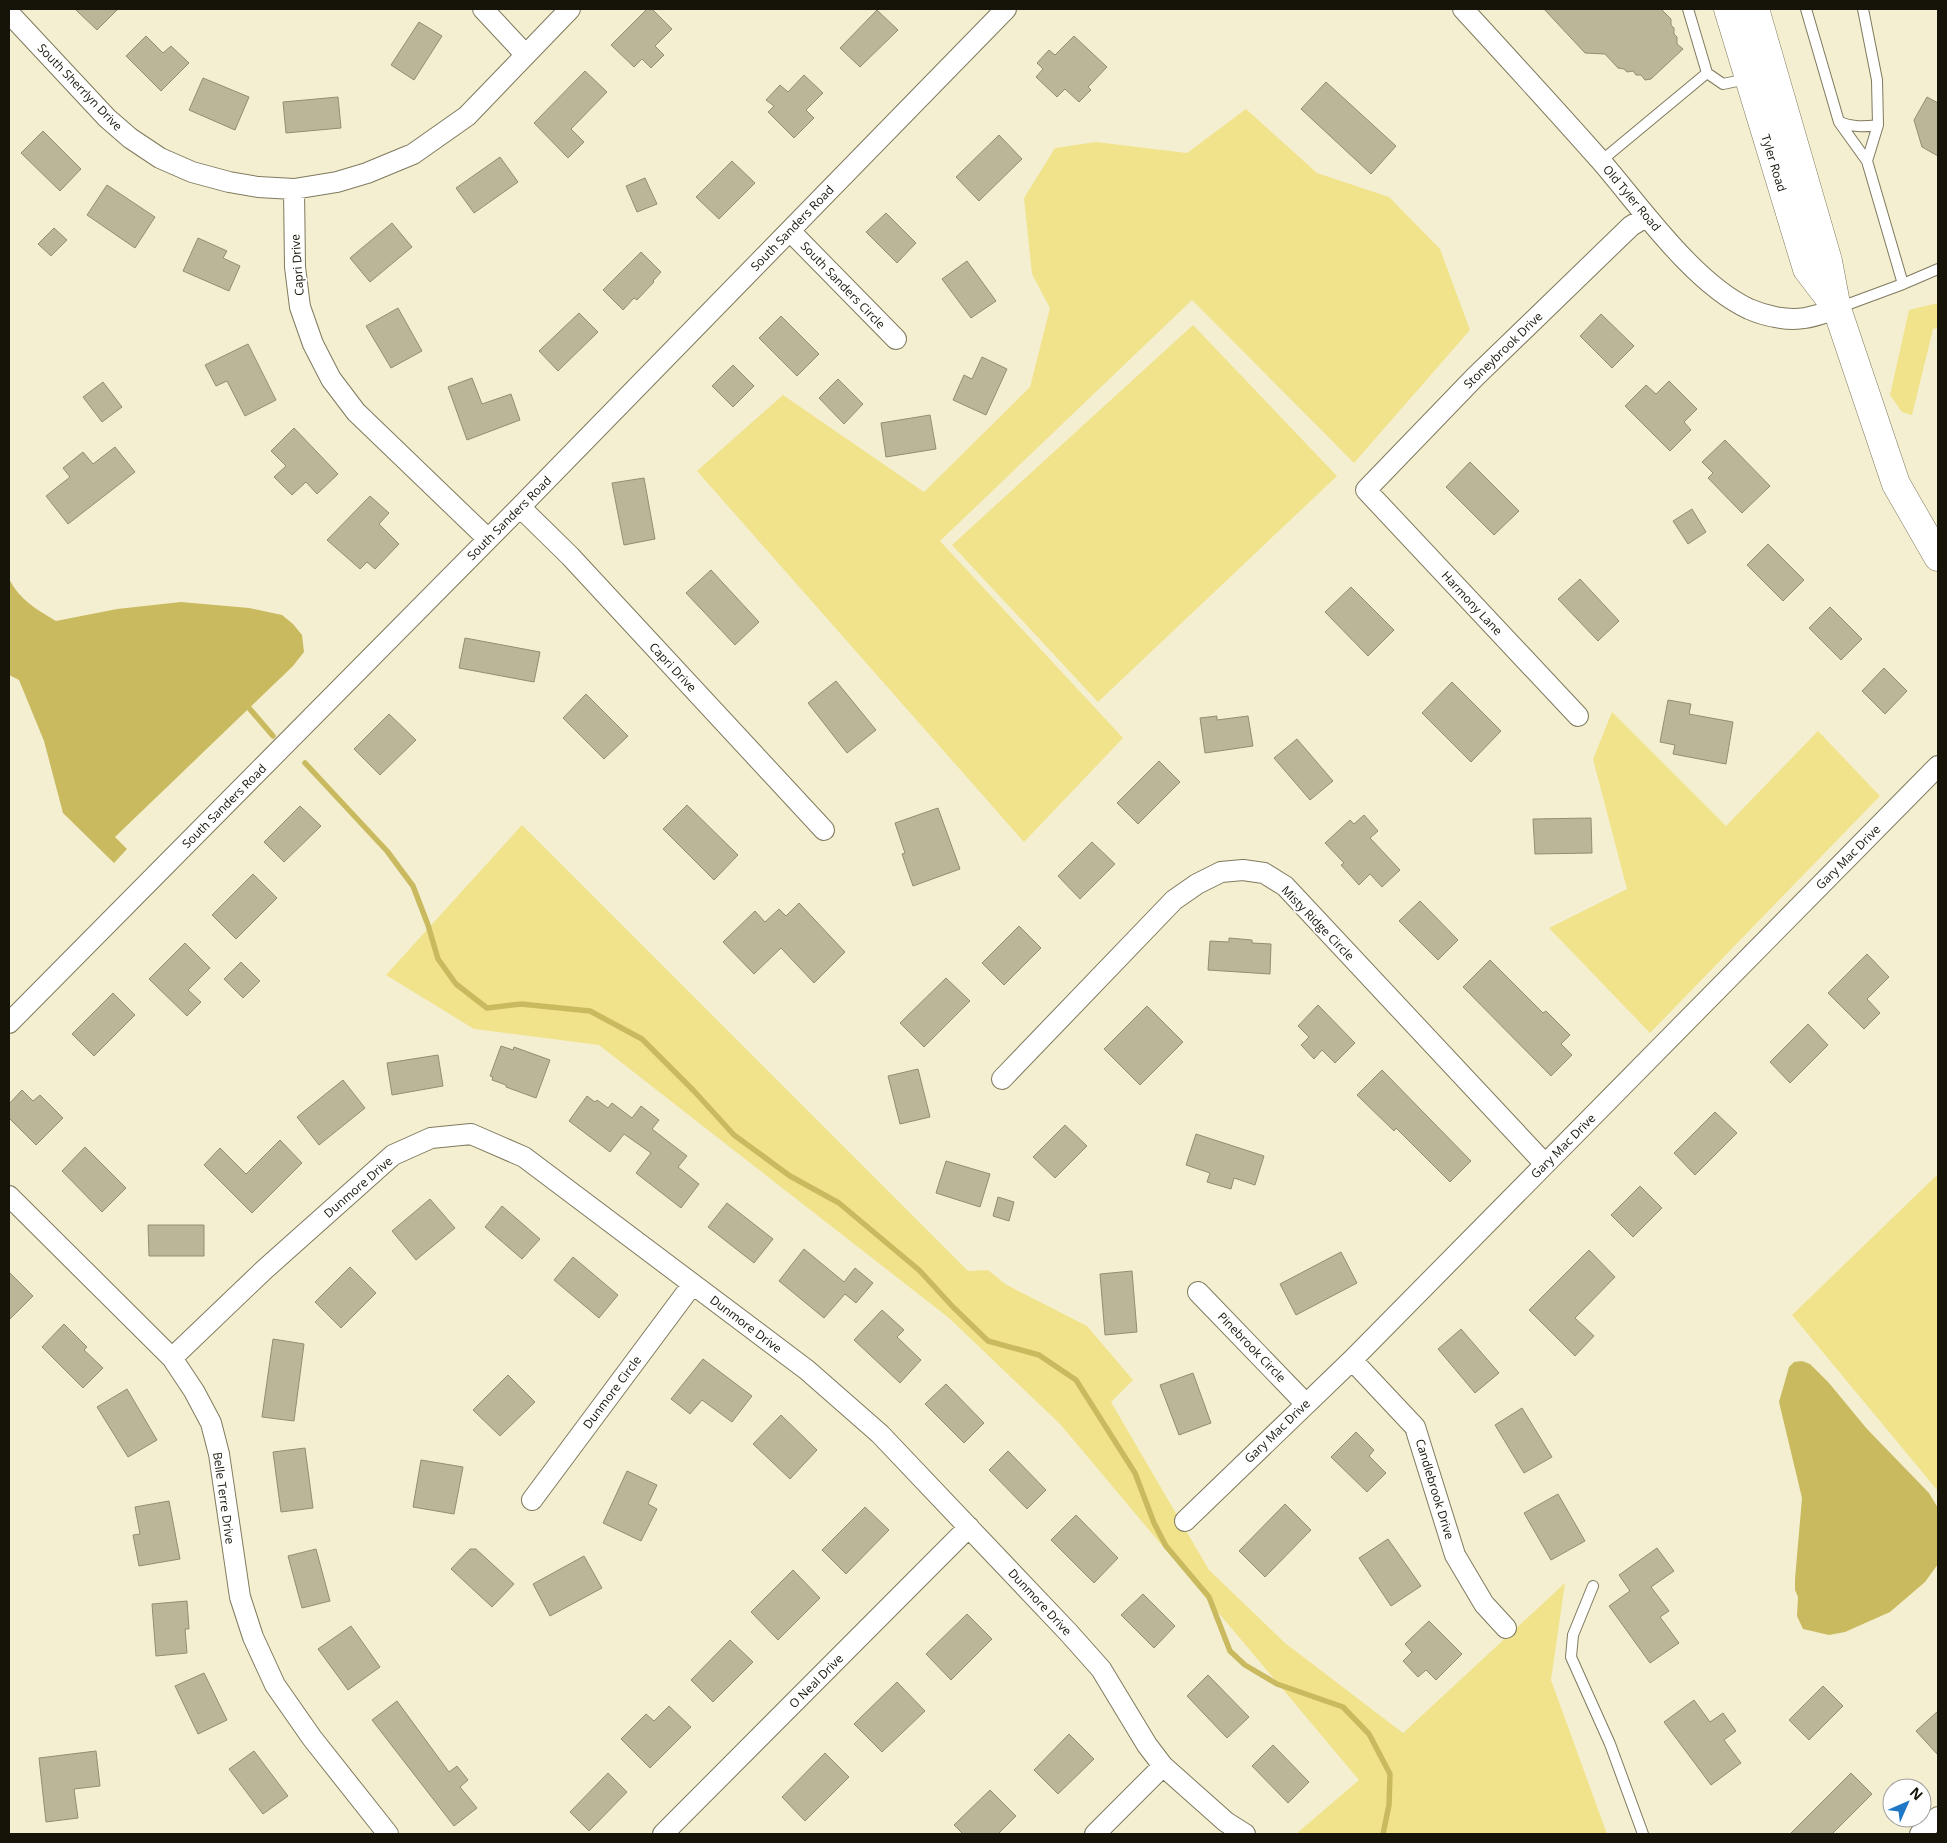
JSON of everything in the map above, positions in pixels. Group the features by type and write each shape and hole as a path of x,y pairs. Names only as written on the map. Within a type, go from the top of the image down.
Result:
{"street":[{"path":"483,9 525,54"},
{"name":"South Sherrlyn Drive","path":"9,13 107,118 130,138 160,158 192,172 229,182 258,187 294,189 337,182 388,166 413,154 467,116 570,9"},
{"name":"South Sanders Road","path":"9,1024 520,507 1006,9"},
{"name":"Old Tyler Road","path":"1463,9 1601,161 1646,216 1698,271 1724,293 1749,308 1776,317 1804,318 1837,309"},
{"name":"Tyler Road","path":"1728,9 1807,269 1837,309"},
{"name":"Tyler Road","path":"1755,9 1828,261 1837,309 1896,484 1938,557"},
{"name":"Capri Drive","path":"294,189 294,267 300,306 313,344 331,379 356,412 488,539"},
{"name":"Stoneybrook Drive","path":"1366,490 1476,377 1631,226 1646,216"},
{"name":"South Sanders Circle","path":"790,230 896,339"},
{"name":"Harmony Lane","path":"1366,490 1578,716"},
{"name":"Capri Drive","path":"520,507 570,556 824,830"},
{"name":"Gary Mac Drive","path":"1185,1522 1305,1403 1352,1360 1938,766"},
{"name":"Misty Ridge Circle","path":"1002,1078 1174,900 1197,884 1221,872 1243,870 1264,873 1285,886 1545,1164"},
{"name":"Dunmore Drive","path":"172,1358 264,1270 393,1156 431,1138 471,1134 524,1158 807,1370 880,1434 1101,1669 1163,1766 1226,1822 1245,1834"},
{"name":"Belle Terre Drive","path":"9,1196 172,1358 194,1391 211,1423 219,1454 240,1597 253,1637 267,1669 275,1685 312,1738 388,1834"},
{"name":"Dunmore Circle","path":"532,1500 692,1285"},
{"name":"Pinebrook Circle","path":"1198,1292 1305,1403"},
{"name":"Candlebrook Drive","path":"1352,1360 1415,1427 1455,1555 1484,1604 1506,1628"},
{"name":"O Neal Drive","path":"663,1834 969,1527"},
{"path":"1096,1834 1163,1766"},
{"path":"1920,1834 1938,1817"}],"lane":[{"path":"1688,9 1707,73 1723,84 1748,79"},
{"path":"1806,9 1839,122 1867,161 1903,284"},
{"path":"1863,9 1877,80 1878,125 1867,161"},
{"path":"1601,161 1707,73"},
{"path":"1839,122 1849,126 1864,127 1878,125"},
{"path":"1837,309 1938,269"},
{"path":"1593,1586 1573,1635 1571,1657 1610,1744 1643,1834"}],"shaded area":[{"path":"1246,109 1317,173 1389,197 1440,249 1470,330 1354,463 1192,300 940,541 1123,738 1024,842 697,471 783,395 924,492 1030,387 1050,308 1032,274 1024,198 1055,148 1096,142 1187,153"},
{"path":"1938,303 1938,328 1933,329 1912,415 1902,412 1890,395 1909,310"},
{"path":"1193,325 1337,476 1098,702 952,545"},
{"path":"9,579 23,598 56,621 117,609 181,602 249,608 282,615 302,635 304,652 293,666 115,837 127,849 114,863 63,813 44,741 19,680 9,675"},
{"path":"1612,712 1726,826 1818,731 1880,796 1650,1033 1549,928 1627,889 1593,759"},
{"path":"522,825 968,1271 988,1270 1005,1284 1087,1326 1133,1380 1111,1402 1209,1570 1285,1643 1403,1733 1565,1583 1551,1680 1607,1834 1296,1834 1359,1780 1060,1424 949,1318 599,1045 474,1029 386,975"},
{"path":"1938,1174 1938,1491 1792,1315"},
{"path":"1802,1361 1810,1364 1829,1383 1867,1429 1929,1493 1938,1508 1938,1564 1925,1582 1890,1612 1845,1632 1829,1635 1803,1629 1797,1616 1798,1597 1795,1590 1795,1579 1802,1498 1779,1402 1789,1367 1794,1362"}],"building":[{"path":"75,9 118,9 97,30"},
{"path":"647,9 652,9 672,29 655,46 664,55 651,68 642,59 634,67 611,45"},
{"path":"1544,9 1661,9 1671,19 1674,34 1677,37 1677,44 1683,49 1651,79 1645,80 1641,75 1636,75 1633,71 1627,72 1624,69 1618,68 1605,54 1585,53"},
{"path":"877,10 898,30 860,67 840,48"},
{"path":"419,22 442,36 414,80 391,65"},
{"path":"146,36 163,53 171,46 189,63 161,91 126,56"},
{"path":"1074,36 1107,67 1088,87 1091,90 1079,102 1065,89 1057,97 1036,77 1043,69 1037,63 1049,50 1055,55"},
{"path":"585,71 607,92 571,129 584,142 568,158 534,123"},
{"path":"804,75 823,93 806,110 814,118 794,138 768,112 774,106 766,100 780,85 788,92"},
{"path":"203,78 249,97 235,130 189,110"},
{"path":"1326,82 1396,146 1371,174 1301,109"},
{"path":"338,97 341,128 286,133 283,102"},
{"path":"1927,97 1938,103 1938,156 1922,147 1914,120"},
{"path":"43,131 81,169 60,191 21,153"},
{"path":"999,135 1022,159 979,201 956,177"},
{"path":"500,157 518,182 474,213 456,188"},
{"path":"732,161 755,183 719,219 696,197"},
{"path":"645,178 657,204 637,212 626,186"},
{"path":"107,185 155,217 135,248 87,215"},
{"path":"886,213 916,243 897,263 866,232"},
{"path":"392,223 412,247 370,282 350,258"},
{"path":"54,228 67,240 51,256 38,244"},
{"path":"198,238 227,251 223,258 240,266 229,291 183,271"},
{"path":"641,252 661,272 637,300 634,298 623,310 603,290"},
{"path":"967,261 996,301 971,318 942,279"},
{"path":"398,308 422,351 391,368 366,326"},
{"path":"579,313 598,332 558,371 539,351"},
{"path":"1601,314 1634,346 1612,368 1580,336"},
{"path":"781,316 819,354 797,376 759,338"},
{"path":"248,344 276,400 245,416 227,381 216,386 205,365"},
{"path":"982,357 1007,369 986,415 953,400 964,375 972,379"},
{"path":"733,365 754,386 733,407 712,386"},
{"path":"472,378 482,404 511,394 520,420 467,440 448,387"},
{"path":"838,379 863,404 844,424 819,398"},
{"path":"1669,381 1697,409 1684,422 1691,430 1670,451 1625,406 1646,385 1656,394"},
{"path":"103,382 122,407 102,422 83,397"},
{"path":"930,415 936,449 886,457 881,423"},
{"path":"294,428 338,474 317,494 306,482 292,495 274,477 286,466 271,451"},
{"path":"1725,440 1770,486 1742,513 1708,478 1713,473 1702,462"},
{"path":"115,447 135,472 68,524 46,496 70,477 63,468 83,452 93,464"},
{"path":"1470,462 1519,511 1494,535 1446,487"},
{"path":"644,478 655,539 624,545 612,483"},
{"path":"370,496 389,513 379,524 399,544 375,569 367,562 360,569 327,540"},
{"path":"1692,509 1706,532 1688,544 1673,521"},
{"path":"1768,544 1804,580 1783,601 1747,565"},
{"path":"711,570 759,622 735,645 686,593"},
{"path":"1580,579 1619,621 1598,641 1558,599"},
{"path":"1351,587 1394,630 1368,656 1325,612"},
{"path":"1830,607 1862,639 1841,660 1809,628"},
{"path":"465,638 540,652 534,682 459,668"},
{"path":"1884,668 1907,691 1885,714 1862,691"},
{"path":"836,681 876,730 847,753 808,703"},
{"path":"1452,682 1501,731 1471,762 1422,713"},
{"path":"586,694 628,736 604,759 563,718"},
{"path":"1668,700 1691,704 1689,714 1733,722 1726,764 1673,754 1675,745 1660,742"},
{"path":"389,714 416,740 380,775 354,749"},
{"path":"1217,716 1217,720 1248,716 1253,746 1205,753 1200,718"},
{"path":"1297,739 1333,781 1310,800 1274,758"},
{"path":"1159,761 1180,782 1138,824 1117,803"},
{"path":"687,805 738,855 714,880 663,829"},
{"path":"300,806 321,826 284,862 264,842"},
{"path":"938,808 960,869 913,886 902,854 905,853 895,823"},
{"path":"1364,815 1378,831 1370,838 1400,870 1382,887 1370,874 1359,885 1341,865 1344,863 1325,843 1350,820 1354,824"},
{"path":"1591,818 1592,853 1535,854 1533,819"},
{"path":"1092,842 1115,864 1080,899 1058,876"},
{"path":"253,874 277,898 236,939 212,915"},
{"path":"1420,901 1458,940 1438,960 1399,921"},
{"path":"799,903 845,952 814,983 781,948 754,974 723,942 755,911 765,922 779,909 786,916"},
{"path":"1019,926 1041,948 1004,985 982,963"},
{"path":"1229,938 1252,940 1252,943 1271,944 1270,974 1208,970 1210,941 1229,942"},
{"path":"185,943 210,968 188,990 201,1002 187,1016 149,979"},
{"path":"1867,954 1889,977 1867,999 1880,1013 1864,1029 1828,993"},
{"path":"1490,960 1543,1013 1546,1011 1570,1035 1561,1044 1572,1055 1551,1076 1463,987"},
{"path":"241,962 260,981 243,998 224,979"},
{"path":"946,978 970,1001 924,1047 900,1023"},
{"path":"113,993 135,1015 94,1056 72,1034"},
{"path":"1318,1005 1355,1043 1335,1063 1322,1050 1314,1059 1301,1045 1309,1037 1298,1026"},
{"path":"1147,1006 1183,1042 1140,1085 1104,1049"},
{"path":"1808,1024 1828,1045 1790,1083 1770,1062"},
{"path":"501,1046 513,1050 514,1047 550,1060 536,1098 492,1080 493,1077 490,1076"},
{"path":"438,1055 443,1086 392,1095 387,1063"},
{"path":"918,1069 930,1117 900,1124 888,1076"},
{"path":"1382,1070 1471,1161 1450,1182 1396,1128 1394,1131 1357,1095"},
{"path":"343,1080 365,1108 319,1145 297,1117"},
{"path":"22,1090 33,1101 40,1095 63,1118 36,1145 9,1118 9,1104"},
{"path":"587,1096 608,1108 612,1103 632,1118 641,1106 659,1120 652,1129 687,1156 678,1167 699,1184 681,1208 636,1173 651,1153 624,1134 610,1152 569,1121"},
{"path":"1715,1112 1737,1133 1695,1175 1674,1153"},
{"path":"1065,1125 1087,1146 1055,1178 1033,1157"},
{"path":"1196,1134 1264,1156 1255,1185 1234,1178 1231,1189 1207,1182 1210,1173 1186,1165"},
{"path":"280,1140 302,1163 252,1213 204,1165 220,1148 246,1174"},
{"path":"85,1147 126,1188 102,1212 62,1171"},
{"path":"946,1161 990,1174 980,1207 936,1193"},
{"path":"1640,1186 1662,1208 1633,1237 1611,1215"},
{"path":"998,1197 1014,1202 1009,1221 993,1216"},
{"path":"430,1199 455,1228 416,1260 392,1231"},
{"path":"727,1203 773,1239 754,1263 708,1227"},
{"path":"502,1206 540,1239 522,1259 485,1227"},
{"path":"148,1225 204,1225 204,1256 149,1256"},
{"path":"804,1249 844,1282 855,1268 873,1283 856,1303 845,1294 824,1318 779,1281"},
{"path":"1589,1250 1615,1277 1575,1318 1594,1336 1575,1356 1529,1310"},
{"path":"1341,1252 1357,1283 1296,1315 1280,1284"},
{"path":"573,1257 618,1295 599,1318 554,1280"},
{"path":"350,1267 376,1293 341,1328 315,1302"},
{"path":"1132,1271 1137,1332 1105,1335 1100,1274"},
{"path":"9,1272 33,1296 9,1320"},
{"path":"882,1310 904,1330 897,1337 921,1360 900,1383 854,1340"},
{"path":"64,1324 87,1347 84,1350 103,1368 83,1388 42,1347"},
{"path":"1461,1329 1499,1373 1475,1393 1438,1349"},
{"path":"273,1339 304,1344 294,1421 262,1417"},
{"path":"703,1359 752,1396 732,1422 702,1400 690,1414 671,1399"},
{"path":"1193,1373 1211,1423 1179,1435 1160,1385"},
{"path":"508,1375 535,1402 500,1436 473,1410"},
{"path":"946,1384 984,1423 964,1443 925,1404"},
{"path":"127,1389 157,1440 128,1457 97,1407"},
{"path":"1522,1408 1552,1457 1524,1473 1495,1425"},
{"path":"781,1415 817,1450 790,1479 753,1444"},
{"path":"1356,1432 1374,1450 1369,1456 1386,1473 1367,1492 1331,1457"},
{"path":"305,1448 313,1508 281,1512 273,1452"},
{"path":"1008,1451 1046,1490 1027,1509 989,1470"},
{"path":"421,1460 463,1467 454,1514 413,1507"},
{"path":"627,1471 657,1485 648,1504 657,1509 641,1541 603,1523"},
{"path":"1558,1494 1585,1541 1551,1560 1524,1513"},
{"path":"169,1501 180,1559 139,1566 133,1535 140,1534 135,1507"},
{"path":"1285,1504 1311,1530 1265,1577 1239,1551"},
{"path":"865,1507 889,1530 846,1574 822,1550"},
{"path":"1076,1515 1118,1558 1094,1583 1051,1540"},
{"path":"1388,1539 1421,1586 1391,1606 1359,1558"},
{"path":"1657,1548 1674,1571 1651,1587 1669,1611 1660,1617 1679,1643 1650,1663 1609,1606 1630,1591 1619,1575"},
{"path":"316,1549 330,1601 302,1608 288,1556"},
{"path":"470,1549 476,1549 514,1584 492,1607 451,1569"},
{"path":"584,1556 602,1588 550,1616 533,1584"},
{"path":"793,1570 820,1598 778,1640 751,1612"},
{"path":"1143,1594 1175,1626 1154,1648 1121,1615"},
{"path":"187,1601 189,1629 185,1629 187,1653 156,1656 152,1604"},
{"path":"967,1614 992,1639 951,1680 926,1654"},
{"path":"1429,1621 1462,1654 1436,1680 1426,1670 1418,1677 1403,1661 1412,1652 1405,1644"},
{"path":"351,1626 380,1667 348,1690 318,1649"},
{"path":"730,1640 753,1662 713,1702 691,1680"},
{"path":"204,1673 227,1720 198,1734 175,1686"},
{"path":"1208,1675 1249,1717 1227,1738 1187,1696"},
{"path":"897,1682 925,1711 882,1752 854,1724"},
{"path":"1823,1686 1843,1706 1809,1740 1789,1720"},
{"path":"1694,1700 1710,1722 1723,1713 1736,1731 1724,1740 1741,1763 1711,1785 1664,1722"},
{"path":"397,1701 449,1772 457,1766 468,1780 460,1787 477,1808 454,1826 372,1720"},
{"path":"669,1706 691,1727 650,1768 621,1739 646,1714 654,1721"},
{"path":"1938,1711 1938,1755 1916,1731"},
{"path":"1069,1734 1094,1759 1058,1794 1034,1770"},
{"path":"1273,1745 1309,1782 1288,1803 1252,1766"},
{"path":"96,1751 100,1786 74,1789 78,1818 46,1822 39,1758"},
{"path":"254,1751 288,1796 263,1814 229,1769"},
{"path":"825,1753 849,1777 805,1821 782,1797"},
{"path":"608,1773 627,1792 589,1831 570,1812"},
{"path":"1851,1773 1872,1794 1832,1834 1790,1834"},
{"path":"990,1790 1016,1816 998,1834 963,1834 954,1825"}],"waterway":[{"path":"249,708 273,736"},
{"path":"305,763 387,851 413,886 428,925 438,959 456,984 487,1008 521,1004 590,1011 642,1039 694,1091 734,1135 790,1176 839,1203 919,1270 988,1341 1039,1355 1076,1380 1135,1473 1154,1523 1166,1546 1209,1597 1230,1651 1245,1665 1277,1684 1343,1707 1369,1734 1390,1774 1389,1805 1383,1834"}]}
